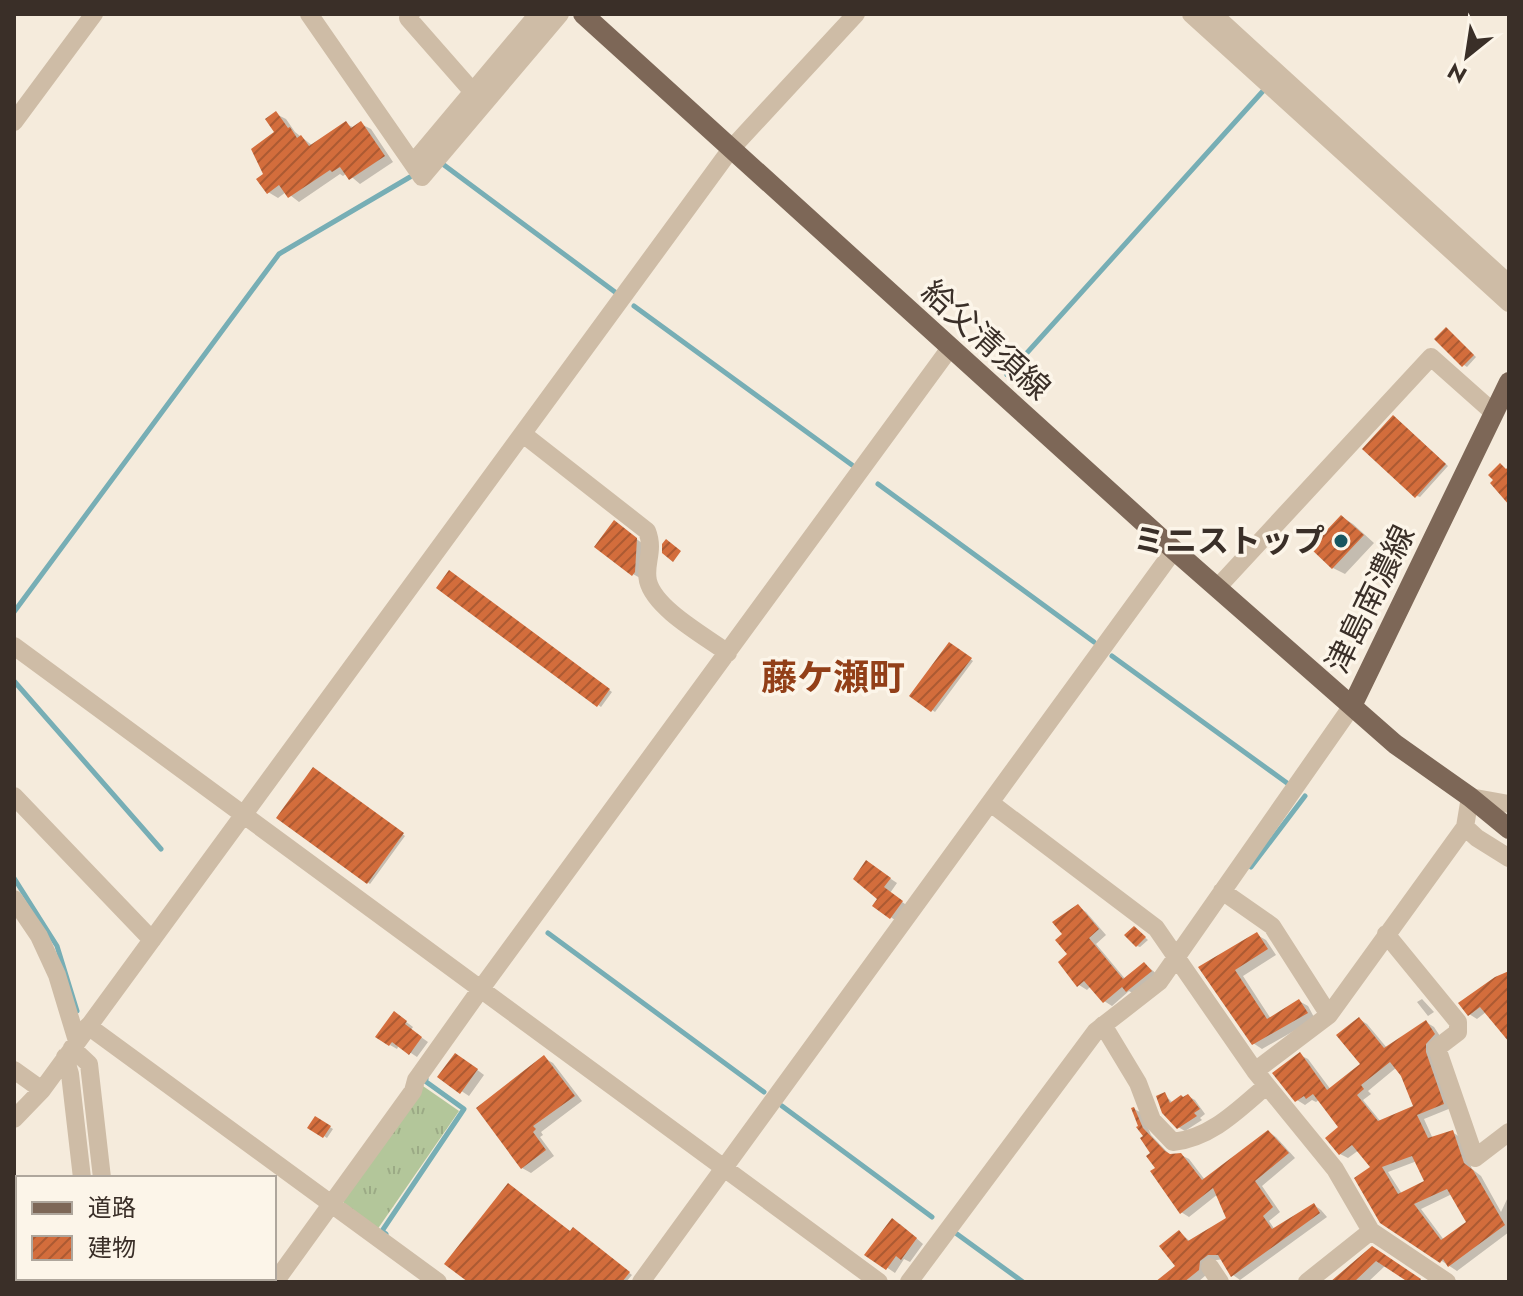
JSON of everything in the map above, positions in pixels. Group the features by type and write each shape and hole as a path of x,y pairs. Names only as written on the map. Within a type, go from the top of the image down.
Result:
{"main road":[{"name":"給父清須線","path":"583,14 1174,550 1352,706"},
{"name":"津島南濃線","path":"1509,382 1352,706 1395,744 1509,829"}],"street":[{"path":"14,122 94,14"},
{"path":"309,14 422,177 560,14"},
{"path":"411,14 408,18 473,92"},
{"path":"413,163 538,14"},
{"path":"14,1119 42,1090 731,149 856,14"},
{"path":"1191,14 1264,71 1509,284"},
{"path":"1213,14 1264,71 1509,303"},
{"path":"275,1282 413,1091 416,1080 480,990 950,348"},
{"path":"1217,588 1431,357 1494,413"},
{"path":"523,434 647,531 652,543 647,578 660,603 728,653"},
{"path":"641,1282 1174,550"},
{"path":"14,646 879,1282"},
{"path":"909,1282 1096,1031 1159,982 1352,706"},
{"path":"14,796 152,940"},
{"path":"1103,1025 1138,1083 1152,1120 1173,1142 1192,1140 1224,1121 1260,1078 1329,1015 1465,827 1470,797 1509,804"},
{"path":"992,804 1156,928 1260,1078 1335,1169 1371,1231 1447,1282"},
{"path":"1465,827 1509,858"},
{"path":"1222,891 1272,926 1329,1015"},
{"path":"14,899 57,975 71,1049 70,1074 82,1176"},
{"path":"1386,934 1458,1022 1458,1032 1437,1048 1475,1158 1509,1132"},
{"path":"88,1026 438,1282"},
{"path":"71,1049 89,1064 102,1176"},
{"path":"14,1070 42,1090"},
{"path":"1307,1282 1371,1231"}],"green space":[{"path":"423,1086 459,1111 377,1230 345,1206 342,1199"}],"building":[{"path":"276,111 297,138 301,135 309,146 346,121 351,128 361,121 385,156 349,180 340,167 332,172 330,170 288,198 279,185 267,194 256,179 263,174 251,149 274,132 265,119"},
{"path":"1446,327 1474,355 1462,367 1434,339"},
{"path":"1393,415 1446,464 1415,498 1362,449"},
{"path":"1500,463 1506,469 1509,466 1509,505 1490,483 1493,480 1488,475"},
{"path":"1341,515 1364,535 1332,569 1310,548"},
{"path":"614,520 637,538 635,572 632,576 594,547"},
{"path":"666,539 681,551 673,562 662,553 662,544"},
{"path":"449,570 610,689 597,707 436,588"},
{"path":"949,642 972,658 931,712 909,696"},
{"path":"313,767 404,833 367,884 276,818"},
{"path":"866,860 891,878 884,887 903,901 890,919 872,906 877,899 853,879"},
{"path":"1078,904 1099,929 1089,938 1123,979 1144,962 1152,971 1126,992 1122,987 1103,1003 1084,981 1077,987 1058,962 1067,954 1055,940 1062,934 1052,922"},
{"path":"1134,926 1146,937 1136,947 1124,935"},
{"path":"1257,932 1268,949 1235,970 1267,1019 1299,999 1308,1013 1252,1045 1198,967"},
{"path":"1509,971 1509,1042 1480,1007 1468,1016 1458,1003"},
{"path":"394,1011 422,1037 409,1055 392,1042 389,1046 375,1037"},
{"path":"1359,1017 1384,1048 1426,1020 1435,1034 1426,1044 1426,1052 1444,1104 1417,1115 1428,1138 1453,1130 1464,1163 1473,1170 1505,1225 1448,1267 1443,1259 1440,1263 1380,1223 1354,1178 1370,1167 1352,1145 1339,1155 1325,1138 1338,1127 1313,1094 1295,1102 1272,1073 1300,1052 1327,1090 1360,1064 1336,1035","holes":["1390,1062 1401,1076 1413,1106 1378,1121 1357,1095 1364,1089 1361,1085","1412,1156 1424,1181 1398,1194 1382,1167","1447,1189 1466,1222 1441,1240 1414,1204"]},
{"path":"455,1053 478,1069 460,1094 437,1077"},
{"path":"544,1055 575,1096 533,1126 536,1129 533,1132 546,1150 521,1169 476,1108"},
{"path":"1165,1092 1170,1103 1188,1094 1200,1109 1194,1113 1197,1116 1177,1129 1162,1113 1156,1096"},
{"path":"1134,1107 1143,1128 1165,1151 1181,1153 1202,1180 1268,1130 1289,1153 1255,1181 1273,1207 1263,1216 1272,1229 1314,1203 1320,1213 1231,1277 1218,1255 1208,1255 1200,1261 1199,1270 1184,1282 1155,1282 1175,1266 1159,1246 1179,1230 1188,1241 1226,1218 1213,1188 1180,1214 1150,1171 1155,1168 1146,1156 1150,1153 1136,1127 1131,1108"},
{"path":"315,1116 331,1126 323,1138 307,1128"},
{"path":"508,1183 570,1231 573,1227 630,1272 622,1282 468,1282 444,1264"},
{"path":"892,1218 917,1238 901,1260 896,1256 886,1270 864,1255"},
{"path":"1372,1246 1421,1279 1419,1282 1408,1282 1376,1261 1354,1282 1330,1282"}],"waterway":[{"path":"1007,375 1263,91"},
{"path":"444,165 615,292"},
{"path":"14,612 279,254 410,177"},
{"path":"634,306 852,465"},
{"path":"878,484 1094,642"},
{"path":"1112,656 1287,783"},
{"path":"14,681 161,849"},
{"path":"1251,867 1305,796"},
{"path":"14,878 57,946 77,1011"},
{"path":"548,933 764,1092"},
{"path":"386,1234 382,1231 464,1109 426,1079"},
{"path":"782,1106 932,1217"},
{"path":"957,1234 1023,1282"}],"place":[{"name":"ミニストップ","path":"1341,541"}],"district":[{"name":"藤ケ瀬町","path":"833,677"}]}
